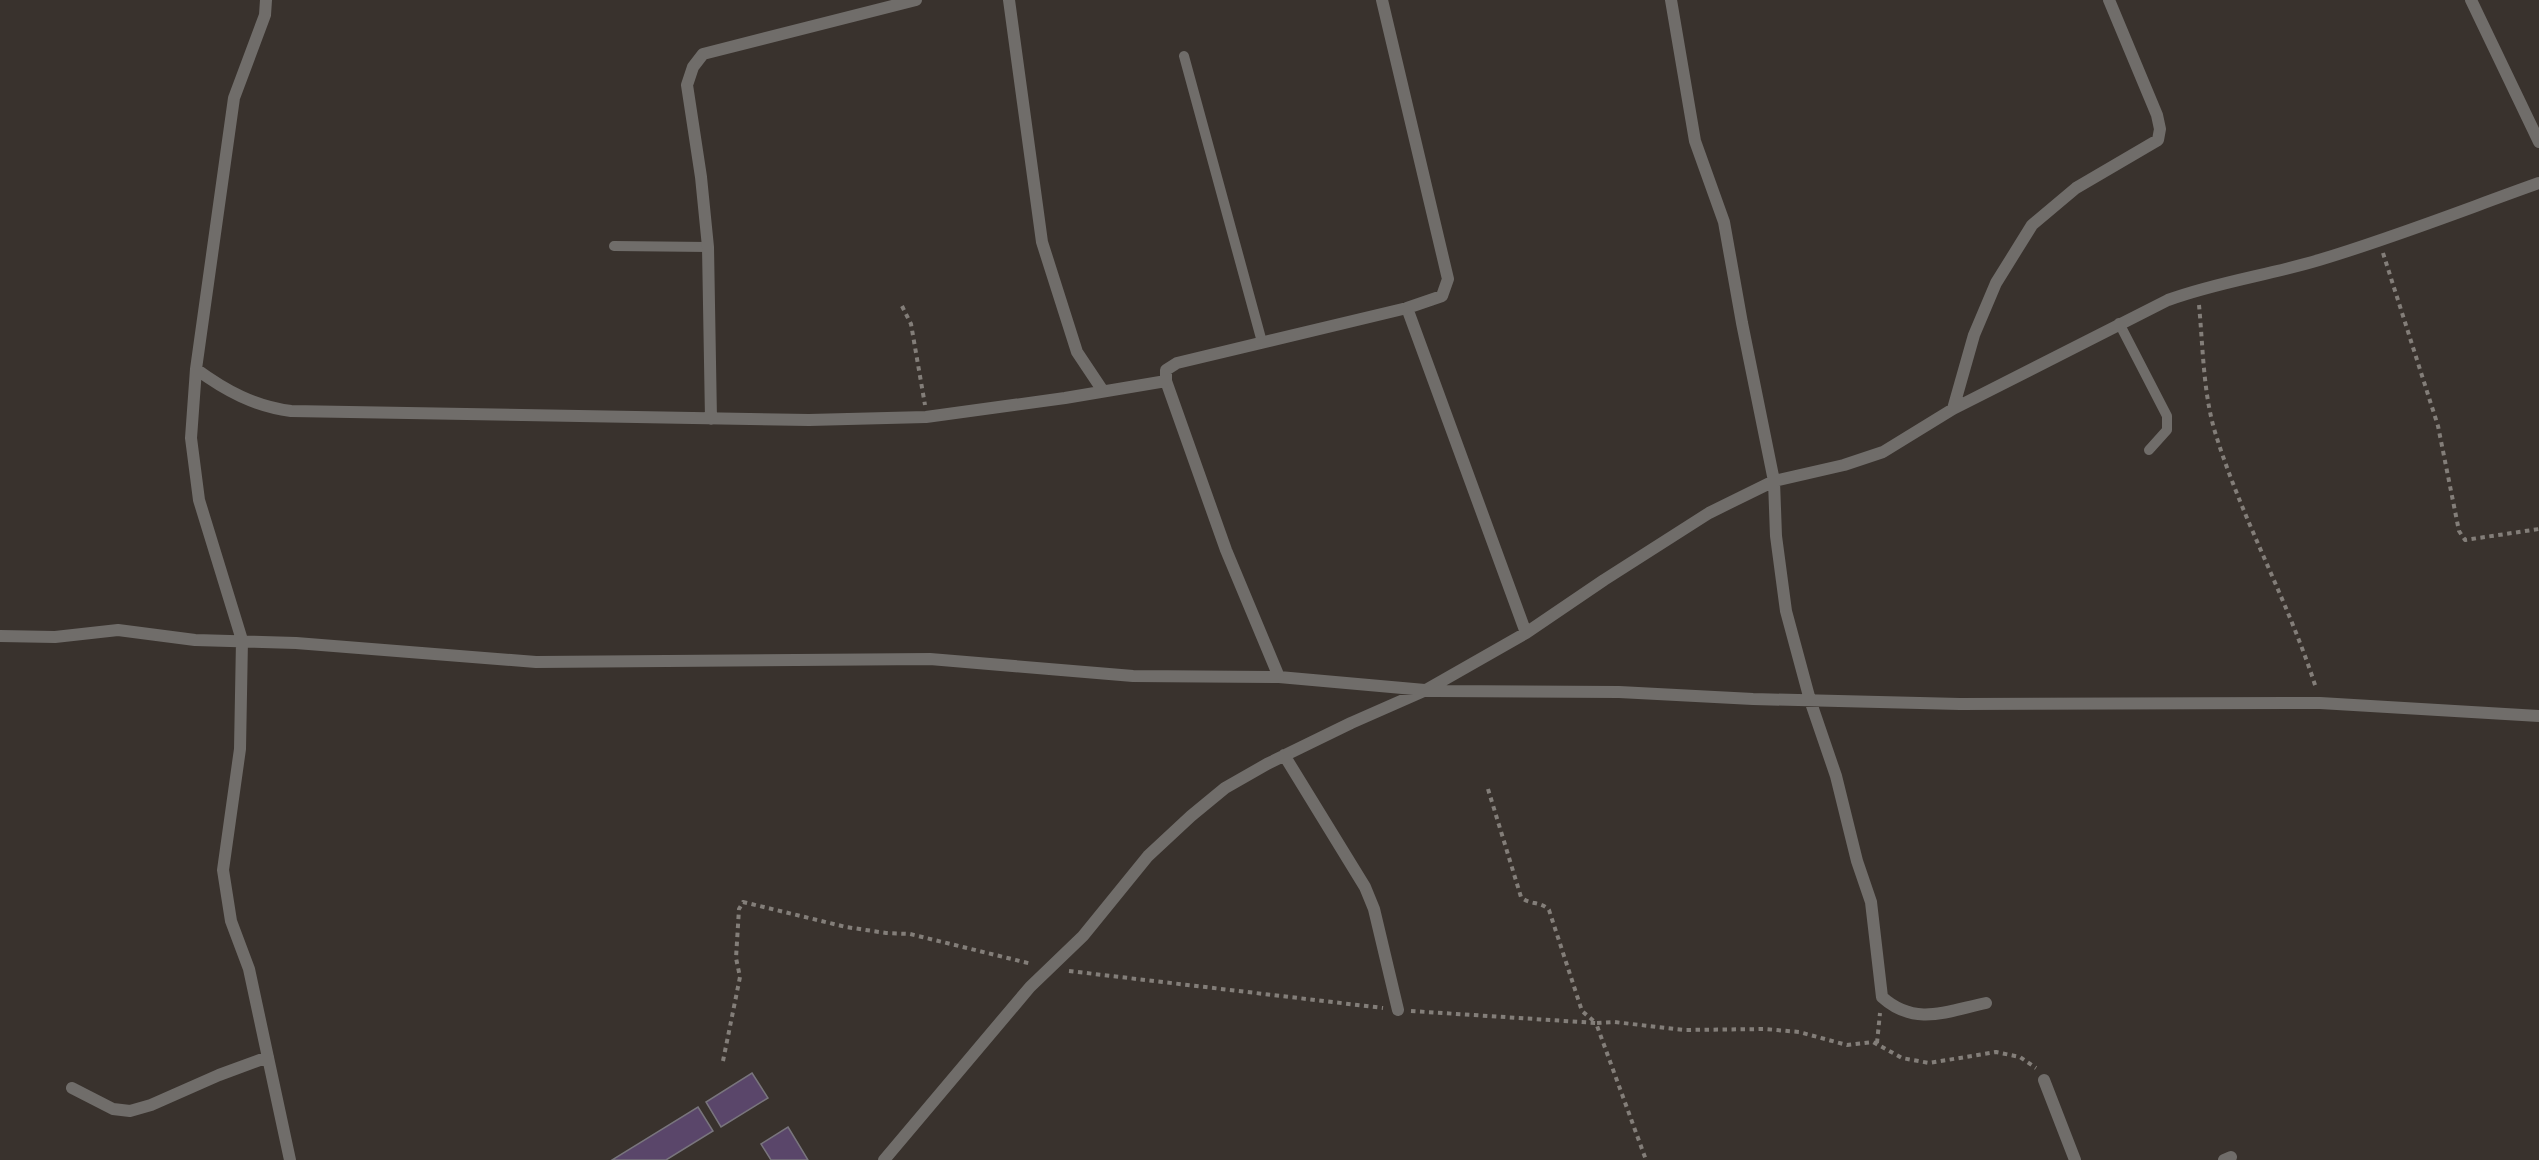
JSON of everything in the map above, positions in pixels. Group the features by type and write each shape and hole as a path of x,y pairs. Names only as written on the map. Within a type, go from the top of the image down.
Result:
{"street":[{"path":"266,0 265,15 234,98 196,369 191,438 200,500 242,640 240,749 223,870 231,921 249,969 290,1160"},
{"path":"711,419 708,247 701,177 687,85 693,67 703,54 916,0"},
{"path":"1009,0 1042,242 1077,352 1103,391"},
{"path":"1279,677 1226,550 1166,381 1167,370 1177,363 1407,308 1442,296 1448,279 1382,0"},
{"path":"1671,0 1695,141 1724,222 1774,481 1776,536 1786,611 1810,700 1836,776 1857,861 1870,902 1882,997 1904,1013 1924,1016 1986,1003"},
{"path":"1953,408 1974,335 1996,283 2032,225 2076,188 2158,140 2160,129 2157,115 2109,0"},
{"path":"2471,0 2539,142"},
{"path":"884,1160 1030,987 1083,936 1148,856 1225,788 1284,755 1426,690 1526,633 1689,524 1774,481 1844,465 1883,452 1953,408 2119,323 2198,289 2308,263 2379,241 2539,183"},
{"path":"1407,308 1526,633"},
{"path":"196,369 240,398 267,408 291,411 711,419 809,420 927,417 1166,381"},
{"path":"0,636 55,637 118,630 195,640 242,640 536,662 930,659 1133,676 1279,677 1426,690 1620,692 1960,704 2320,703 2539,716"},
{"path":"1284,755 1365,887 1374,909 1398,1010"},
{"path":"72,1088 113,1109 130,1111 151,1105 219,1075 268,1057"},
{"path":"2044,1080 2075,1160"}],"lane":[{"path":"1184,56 1262,342"},
{"path":"614,246 708,247"},
{"path":"2119,323 2167,416 2167,430 2149,450"}],"path":[{"path":"2379,241 2438,426 2459,531 2465,540 2539,529"},
{"path":"2198,289 2208,402 2214,430 2233,482 2296,630 2320,703"},
{"path":"902,306 911,324 918,352 927,417"},
{"path":"1488,789 1521,897 1525,901 1545,906 1549,910 1582,1011 1596,1023 1646,1160"},
{"path":"723,1061 740,977 736,958 739,909 743,902 846,927 910,934 1050,968 1398,1010 1596,1023 1614,1022 1685,1029 1765,1029 1799,1032 1847,1045 1877,1043 1902,1058 1929,1063 1996,1052 2030,1061 2044,1080"},
{"path":"1877,1043 1882,997"}],"building":[{"path":"752,1073 768,1098 721,1127 706,1102"},
{"path":"698,1107 713,1131 666,1160 612,1160"},
{"path":"788,1127 808,1160 771,1160 761,1144"}]}
